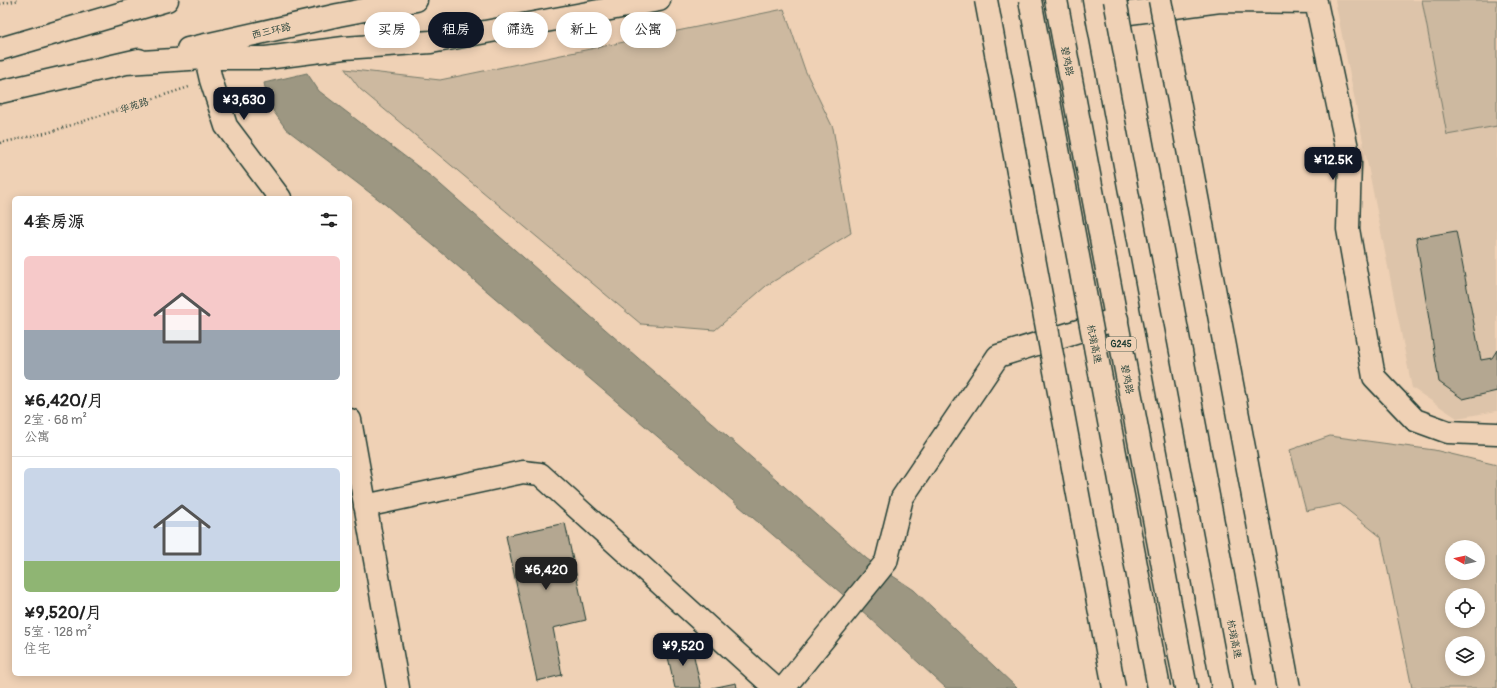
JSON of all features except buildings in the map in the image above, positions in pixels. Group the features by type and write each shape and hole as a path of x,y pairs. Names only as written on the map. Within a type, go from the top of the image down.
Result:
{"main road":[{"path":"0,48 167,0"},
{"name":"西三环路","path":"204,52 338,15 416,0"},
{"path":"0,92 126,63 204,52 266,58 344,48 431,42 659,0"},
{"path":"986,0 1114,688"},
{"name":"杭瑞高速","path":"1030,0 1160,688"},
{"name":"碧鸡路","path":"1056,0 1186,688"},
{"name":"杭瑞高速","path":"1115,0 1244,688"},
{"path":"1160,0 1288,688"},
{"path":"1223,688 1096,9 1220,1 1316,2 1350,162 1348,229 1374,377 1414,420 1448,432 1497,434"},
{"path":"204,52 211,80 226,126 278,196"},
{"path":"784,688 886,562 902,498 998,356 1116,319"},
{"path":"352,431 398,688"},
{"path":"365,506 523,472 540,474 775,688"}],"path":[{"path":"0,4 19,0"},
{"name":"华苑路","path":"0,143 50,132 211,80"}],"shaded area":[{"path":"1335,0 1497,0 1497,411 1457,418 1412,388"},
{"path":"1422,0 1497,0 1497,126 1447,135"},
{"path":"784,9 805,70 833,128 851,233 766,286 715,330 641,324 360,89 345,69 440,80 595,48 612,48 612,44 620,43 620,48 676,48 676,31"},
{"path":"307,73 319,91 433,178 867,559 914,590 1017,688 946,688 868,616 386,205 286,129 269,105 264,83"},
{"path":"1330,436 1434,450 1497,465 1497,688 1412,688 1381,537 1340,504 1306,511 1290,450"}]}
